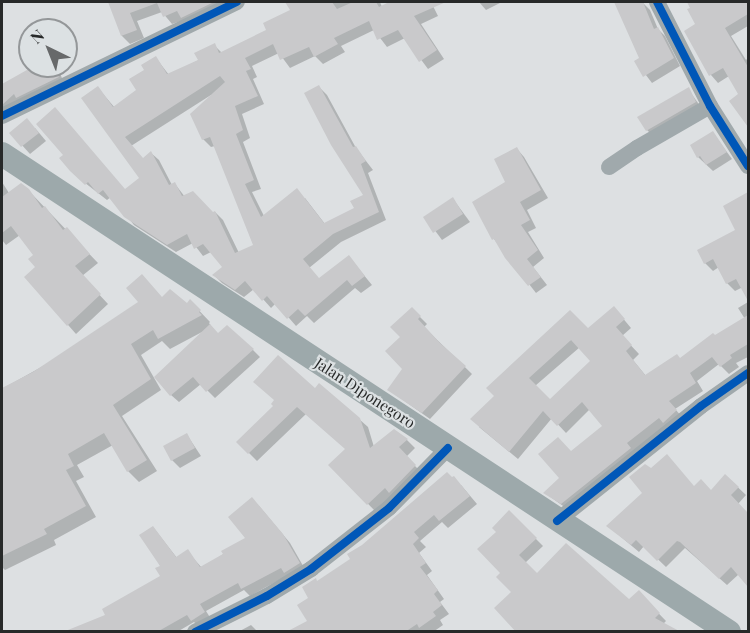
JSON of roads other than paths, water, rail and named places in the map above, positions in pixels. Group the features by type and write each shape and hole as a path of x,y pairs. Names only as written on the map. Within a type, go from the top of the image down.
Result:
{"main road":[{"name":"Jalan Diponegoro","path":"2,154 729,632"}],"street":[{"path":"2,116 237,2"},
{"path":"657,2 710,106 744,145 748,166"},
{"path":"609,167 710,106"},
{"path":"557,521 701,406 748,373"},
{"path":"195,632 267,596 311,569 388,508 448,448"}]}
